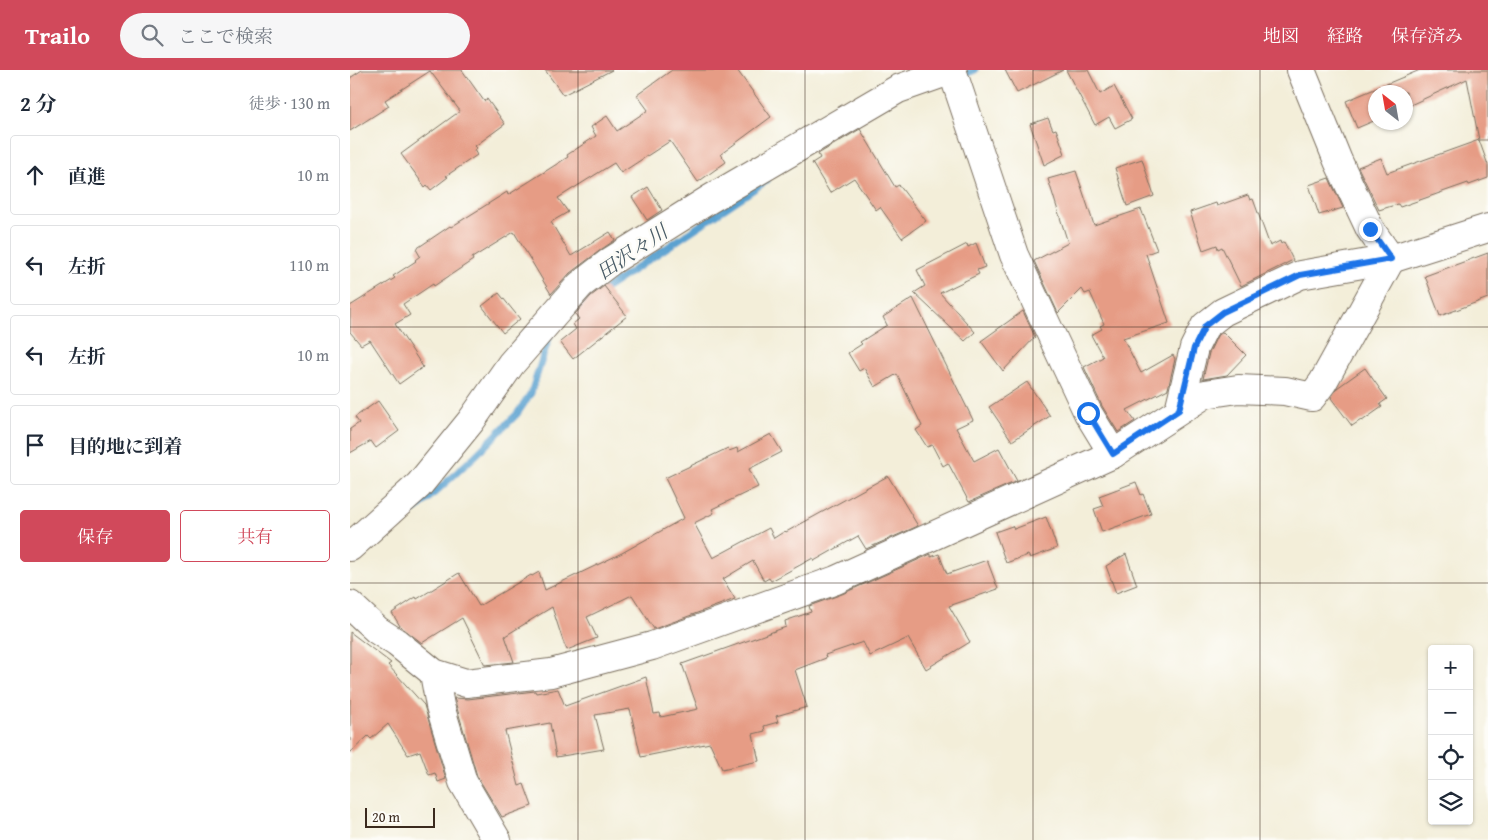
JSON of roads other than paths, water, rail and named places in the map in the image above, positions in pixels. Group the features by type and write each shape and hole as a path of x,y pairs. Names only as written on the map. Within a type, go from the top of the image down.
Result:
{"street":[{"path":"1301,70 1338,161 1370,229 1391,259"},
{"path":"350,547 419,486 472,421 511,364 580,285 611,261 710,199 898,89 954,75 1014,255 1088,413 1113,454"},
{"path":"1179,410 1194,348 1205,326 1223,312 1300,275 1391,259 1488,228"},
{"path":"350,605 377,630 397,642 434,673 466,683 551,673 652,646 836,580 1113,454 1205,394 1238,389 1284,391 1312,397 1323,382 1391,259"},
{"path":"434,673 440,706 463,782 497,840"}],"waterway":[{"name":"田沢々川","path":"960,76 975,70"},
{"name":"田沢々川","path":"574,310 766,181"},
{"name":"田沢々川","path":"398,520 418,508 475,456 517,414 531,393 550,335"}]}
